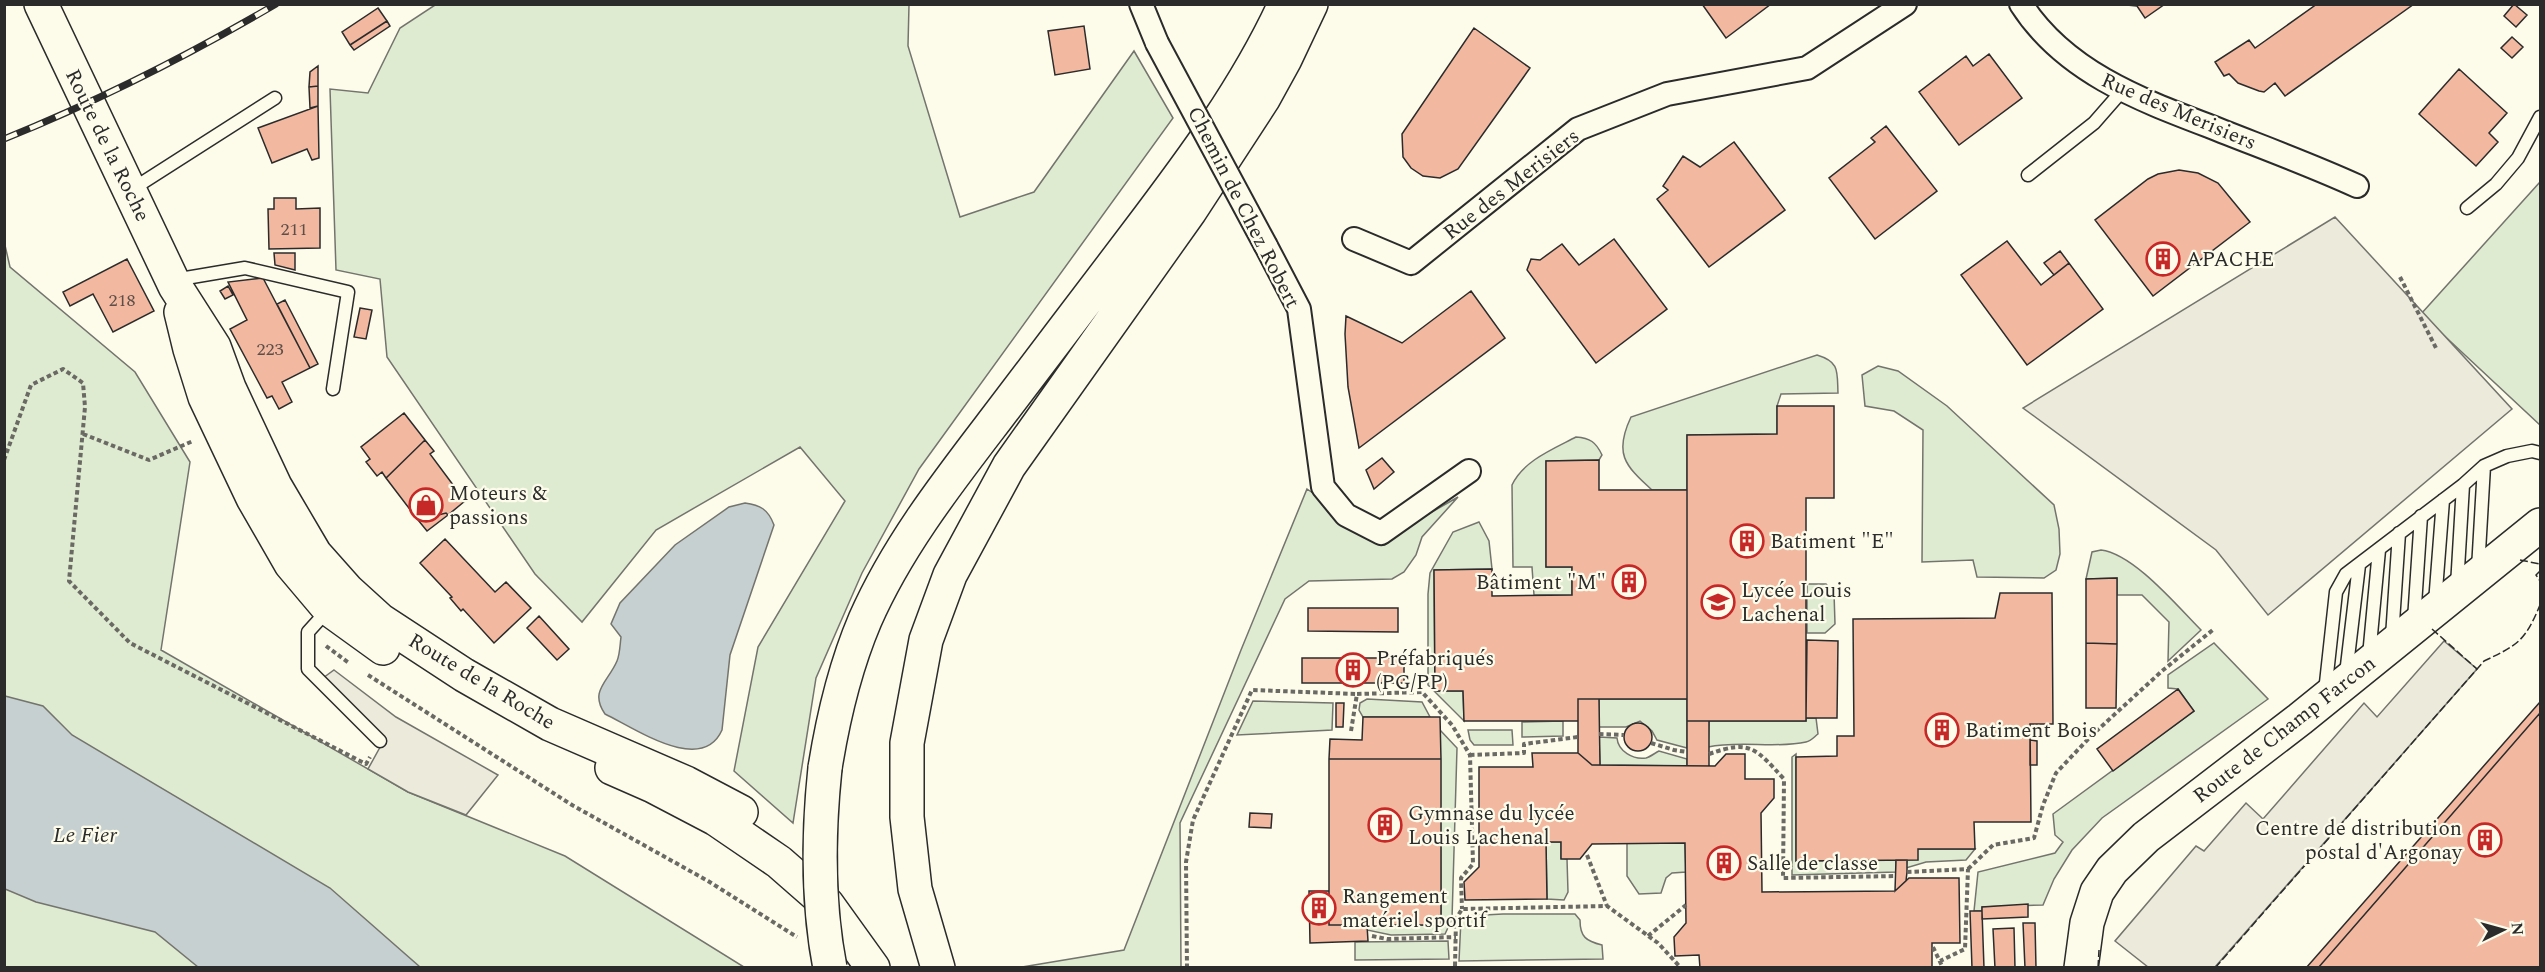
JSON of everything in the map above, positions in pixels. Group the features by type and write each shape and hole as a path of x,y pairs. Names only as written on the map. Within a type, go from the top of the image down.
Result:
{"main road":[{"name":"Route de la Roche","path":"41,4 174,283 190,350 205,397 253,498 286,554 338,600 380,620 464,675 550,724 686,783 741,812 783,839 824,874 859,913 898,968"},
{"path":"831,968 823,922 820,876 820,827 825,768 831,731 852,654 881,588 914,531 955,473 1197,153 1240,90 1285,4"},
{"path":"938,968 915,889 907,817 907,743 926,640 950,575 1009,466 1190,211 1263,99 1311,4"},
{"name":"Route de Champ Farcon","path":"2081,968 2087,923 2097,892 2112,870 2146,837 2541,525"},
{"path":"338,600 384,649 457,694 545,739 653,786 716,819 779,862 827,904 873,968"}],"street":[{"name":"Chemin de Chez Robert","path":"1141,4 1157,43 1299,309 1323,487 1346,515 1381,533 1469,471"},
{"name":"Rue des Merisiers","path":"1354,239 1411,263 1578,129 1667,94 1807,68 1905,4"},
{"name":"Rue des Merisiers","path":"2021,4 2056,45 2083,68 2122,91 2357,186"}],"lane":[{"path":"2028,175 2094,123 2122,91"},
{"path":"130,190 275,98"},
{"path":"2467,208 2496,184 2518,158 2541,117"},
{"path":"174,283 245,268 348,292 333,389"},
{"path":"2402,636 2336,592 2346,574 2463,485 2484,466 2507,456 2541,453"},
{"path":"2402,636 2484,466"},
{"path":"2402,636 2463,485"},
{"path":"2402,636 2443,500"},
{"path":"2402,636 2421,516"},
{"path":"2399,533 2402,636"},
{"path":"2379,550 2402,636"},
{"path":"2359,565 2402,636"},
{"path":"338,600 308,632 308,669 380,741"}],"path":[{"path":"2400,277 2437,350"},
{"path":"4,460 31,384 63,369 83,383 86,407 69,581 130,643 331,748 366,764 380,741"},
{"path":"83,434 149,459 200,438"},
{"path":"1907,872 1968,869 1993,845 2034,838 2043,805 2056,773 2091,736 2162,670 2214,629"},
{"path":"1187,968 1186,862 1193,820 1252,690 1357,694 1422,692 1452,725 1470,755 1473,864 1461,878 1462,909 1456,918 1455,966"},
{"path":"1352,731 1357,694"},
{"path":"1599,734 1624,735"},
{"path":"1470,755 1524,753 1524,744 1578,737"},
{"path":"1651,743 1688,752"},
{"path":"1708,754 1730,746 1757,751 1784,779 1783,878 1896,876"},
{"path":"1587,855 1607,906 1648,936 1681,968"},
{"path":"1940,961 1965,949 1968,869"},
{"path":"1462,909 1607,906"},
{"path":"1648,936 1686,906"},
{"path":"1372,936 1387,939 1456,937"},
{"path":"1933,947 1943,968"}],"green space":[{"path":"435,5 909,5 908,46 960,217 1034,192 1134,51 1173,118 919,469 862,573 816,678 793,823 734,771 758,647 845,501 800,447 656,530 582,622 535,574 387,357 380,279 336,270 330,89 368,93 400,28"},
{"path":"2540,182 2540,425 2421,314"},
{"path":"4,241 10,267 135,372 190,462 161,650 408,792 565,856 744,967 5,967"},
{"path":"1817,355 1830,361 1836,368 1838,393 1781,394 1777,406 1777,434 1687,435 1687,490 1652,490 1635,473 1625,458 1623,440 1631,417"},
{"path":"1878,366 1898,371 1947,406 2054,505 2059,529 2060,554 2056,570 2044,578 1977,577 1973,560 1922,562 1923,430 1894,411 1865,406 1862,375"},
{"path":"1576,437 1585,438 1595,444 1602,455 1599,460 1546,461 1546,567 1572,567 1572,595 1534,595 1532,567 1513,567 1512,485 1531,462"},
{"path":"1307,489 1378,537 1425,516 1458,497 1422,537 1416,555 1404,572 1392,579 1309,581 1285,599 1180,823 1181,967 1016,968 1124,950 1241,650"},
{"path":"1479,522 1489,541 1492,569 1434,570 1435,691 1463,691 1464,721 1428,685 1428,594 1430,573 1453,532"},
{"path":"2101,550 2114,554 2141,571 2168,595 2201,630 2168,661 2169,622 2142,595 2117,595 2117,578 2086,579 2092,552"},
{"path":"1807,584 1826,584 1834,593 1835,624 1825,633 1807,633"},
{"path":"2214,643 2268,699 2102,818 2072,850 2054,879 2043,905 1982,907 1982,911 1974,911 1978,872 2055,853 2063,842 2055,835 2053,814 2194,711 2178,689 2168,688 2168,675"},
{"path":"1367,699 1422,702 1430,717 1363,717 1359,710 1360,703"},
{"path":"1599,699 1687,699 1687,748 1657,740 1652,731 1640,721 1626,727 1599,727"},
{"path":"1253,701 1333,703 1332,730 1237,735"},
{"path":"1806,718 1816,718 1818,734 1808,741 1783,745 1733,744 1708,747 1709,721 1806,721"},
{"path":"1563,721 1563,736 1522,737 1522,722"},
{"path":"1440,730 1457,748 1452,919 1445,934 1391,935 1367,930 1367,925 1441,925"},
{"path":"1468,730 1512,730 1513,745 1474,745 1470,740"},
{"path":"1599,737 1617,738 1623,751 1636,758 1646,758 1659,751 1687,759 1687,766 1600,765"},
{"path":"1796,754 1796,861 1896,860 1896,872 1792,875 1792,757"},
{"path":"1546,842 1561,842 1561,858 1567,859 1568,892 1564,900 1547,899"},
{"path":"1627,843 1685,843 1686,872 1672,873 1666,878 1661,893 1639,894 1627,876"},
{"path":"1918,849 1975,849 1966,860 1926,862 1906,868 1907,860"},
{"path":"1575,914 1580,920 1581,931 1585,937 1602,945 1603,959 1459,961 1461,919 1466,916"},
{"path":"1448,941 1449,959 1355,960 1355,942"}],"shaded area":[{"path":"2335,217 2512,409 2268,615 2216,550 2023,408"},
{"path":"2444,641 2477,669 2215,967 2148,967 2115,941 2196,846 2204,851 2246,803 2263,819 2364,703 2377,717"},
{"path":"334,670 396,717 498,775 466,815 408,792 368,769 384,740 323,678"}],"water":[{"path":"745,503 763,509 774,525 730,655 722,730 713,743 700,749 684,749 650,738 605,714 601,706 599,693 617,661 620,649 621,637 611,624 620,603 675,545 729,507"},
{"name":"Le Fier","path":"5,696 43,706 72,735 330,888 420,967 198,967 155,932 36,902 5,889"}],"building":[{"path":"1702,4 1771,4 1726,38"},
{"path":"2116,4 2165,4 2145,18 2137,6"},
{"path":"2317,4 2414,4 2285,96 2275,83 2264,92 2238,83 2229,74 2224,76 2215,62 2249,40 2255,48"},
{"path":"2514,4 2527,15 2516,27 2504,16"},
{"path":"378,8 387,21 350,45 342,32"},
{"path":"387,21 390,26 354,50 350,45"},
{"path":"1084,26 1090,69 1055,75 1048,31"},
{"path":"1474,28 1530,68 1458,169 1440,178 1423,176 1411,168 1403,157 1402,134"},
{"path":"2512,37 2523,47 2512,58 2501,48"},
{"path":"1989,54 2022,98 1959,145 1919,92 1966,56 1973,66"},
{"path":"318,66 318,86 309,87 310,72"},
{"path":"2459,69 2507,113 2489,133 2498,142 2476,166 2419,114"},
{"path":"318,86 318,106 310,108 309,87"},
{"path":"318,106 319,158 312,160 307,149 272,163 258,128"},
{"path":"1886,126 1937,191 1875,239 1829,178 1875,142 1871,138"},
{"path":"1734,142 1785,210 1709,267 1657,199 1668,190 1663,186 1683,156 1700,167"},
{"name":"APACHE","path":"2179,170 2198,173 2218,183 2250,222 2153,296 2095,220 2148,179 2158,174"},
{"path":"274,198 296,198 296,209 320,208 320,248 269,249 268,209 274,209"},
{"path":"1614,239 1667,309 1596,363 1527,270 1531,259 1540,260 1562,244 1579,265"},
{"path":"2007,241 2041,285 2069,263 2103,309 2027,365 1961,275"},
{"path":"2060,251 2069,263 2054,275 2044,263"},
{"path":"274,253 295,253 295,270 275,265"},
{"path":"127,259 154,311 113,332 93,294 70,306 63,292"},
{"path":"263,278 310,368 282,382 292,402 279,409 272,396 267,398 230,329 247,320 228,282"},
{"path":"228,286 233,295 225,299 220,291"},
{"path":"1471,291 1505,338 1359,448 1348,387 1346,316 1402,343"},
{"path":"285,300 318,364 310,368 277,304"},
{"path":"360,308 372,310 366,339 354,337"},
{"name":"Batiment \"E\"","path":"1777,406 1834,406 1834,498 1806,498 1806,721 1687,721 1687,435 1777,434"},
{"path":"404,413 425,440 386,478 382,472 377,476 366,462 370,459 361,447"},
{"path":"425,440 434,451 430,454 465,501 448,515 446,513 418,520 386,478"},
{"path":"1382,458 1394,472 1374,489 1366,470"},
{"name":"Bâtiment \"M\"","path":"1599,460 1599,490 1687,490 1687,699 1578,699 1578,721 1464,721 1463,691 1435,691 1434,570 1492,569 1492,596 1572,595 1572,567 1546,567 1546,461"},
{"path":"446,513 448,515 427,531 418,520"},
{"path":"445,539 495,592 506,582 531,608 494,643 463,609 461,611 450,598 452,597 420,563"},
{"path":"2117,578 2117,644 2086,643 2086,579"},
{"name":"Batiment Bois","path":"2000,593 2052,593 2053,724 2030,724 2031,822 1974,822 1975,849 1918,849 1918,860 1796,861 1796,757 1837,756 1837,736 1854,736 1853,619 1995,618"},
{"name":"Préfabriqués (PG/PP)","path":"1308,608 1398,608 1398,632 1308,631"},
{"path":"539,616 569,649 557,660 527,628"},
{"path":"1807,640 1838,641 1837,718 1806,718"},
{"path":"2086,643 2117,644 2116,708 2086,708"},
{"name":"Préfabriqués (PG/PP)","path":"1302,658 1404,658 1404,683 1302,683"},
{"path":"2178,689 2194,711 2113,771 2097,749"},
{"path":"1578,699 1599,699 1600,765 1592,765 1578,753"},
{"path":"2540,702 2540,713 2318,968 2306,968"},
{"path":"1336,703 1344,703 1343,727 1336,727"},
{"name":"Centre de distribution postal d'Argonay","path":"2540,713 2540,968 2318,968"},
{"path":"1363,717 1440,717 1441,759 1329,759 1330,739 1362,740"},
{"path":"1687,721 1709,721 1709,766 1687,766"},
{"path":"1638,723 1648,727 1652,737 1648,747 1638,751 1628,747 1624,737 1628,727"},
{"path":"2030,740 2037,741 2037,765 2030,765"},
{"name":"Salle de classe","path":"1532,753 1578,753 1592,765 1715,766 1726,754 1745,754 1745,779 1774,779 1774,798 1761,813 1762,892 1895,891 1909,878 1959,878 1960,943 1932,943 1932,968 1700,968 1699,955 1675,956 1674,937 1686,923 1685,843 1592,844 1580,859 1561,859 1561,842 1546,842 1547,899 1465,900 1464,882 1479,867 1479,767 1533,767"},
{"name":"Gymnase du lycée Louis Lachenal","path":"1329,759 1441,759 1441,925 1329,925"},
{"path":"1250,813 1272,814 1271,828 1249,827"},
{"path":"1896,860 1907,860 1907,872 1906,881 1895,891"},
{"name":"Rangement matériel sportif","path":"1309,891 1329,891 1329,925 1367,925 1368,941 1310,943"},
{"path":"2028,904 2028,917 1982,919 1982,907"},
{"path":"1970,911 1982,911 1984,968 1972,968"},
{"path":"2023,923 2035,923 2036,968 2025,968"},
{"path":"2014,928 2015,968 1995,968 1993,929"}],"railway":[{"path":"4,139 143,76 276,4"}],"fence":[{"path":"2520,560 2540,564"},
{"path":"2540,571 2536,575 2540,581"},
{"path":"2215,968 2484,661 2519,641 2530,627 2540,605"},
{"path":"2432,629 2477,669"},
{"path":"2098,968 2099,950"}],"place":[{"name":"APACHE","path":"2163,259"},
{"name":"Moteurs & passions","path":"426,505"},
{"name":"Batiment \"E\"","path":"1747,541"},
{"name":"Bâtiment \"M\"","path":"1629,582"},
{"name":"Lycée Louis Lachenal","path":"1718,602"},
{"name":"Préfabriqués (PG/PP)","path":"1353,670"},
{"name":"Batiment Bois","path":"1942,730"},
{"name":"Gymnase du lycée Louis Lachenal","path":"1385,825"},
{"name":"Centre de distribution postal d'Argonay","path":"2485,840"},
{"name":"Salle de classe","path":"1724,863"},
{"name":"Rangement matériel sportif","path":"1319,908"}]}
